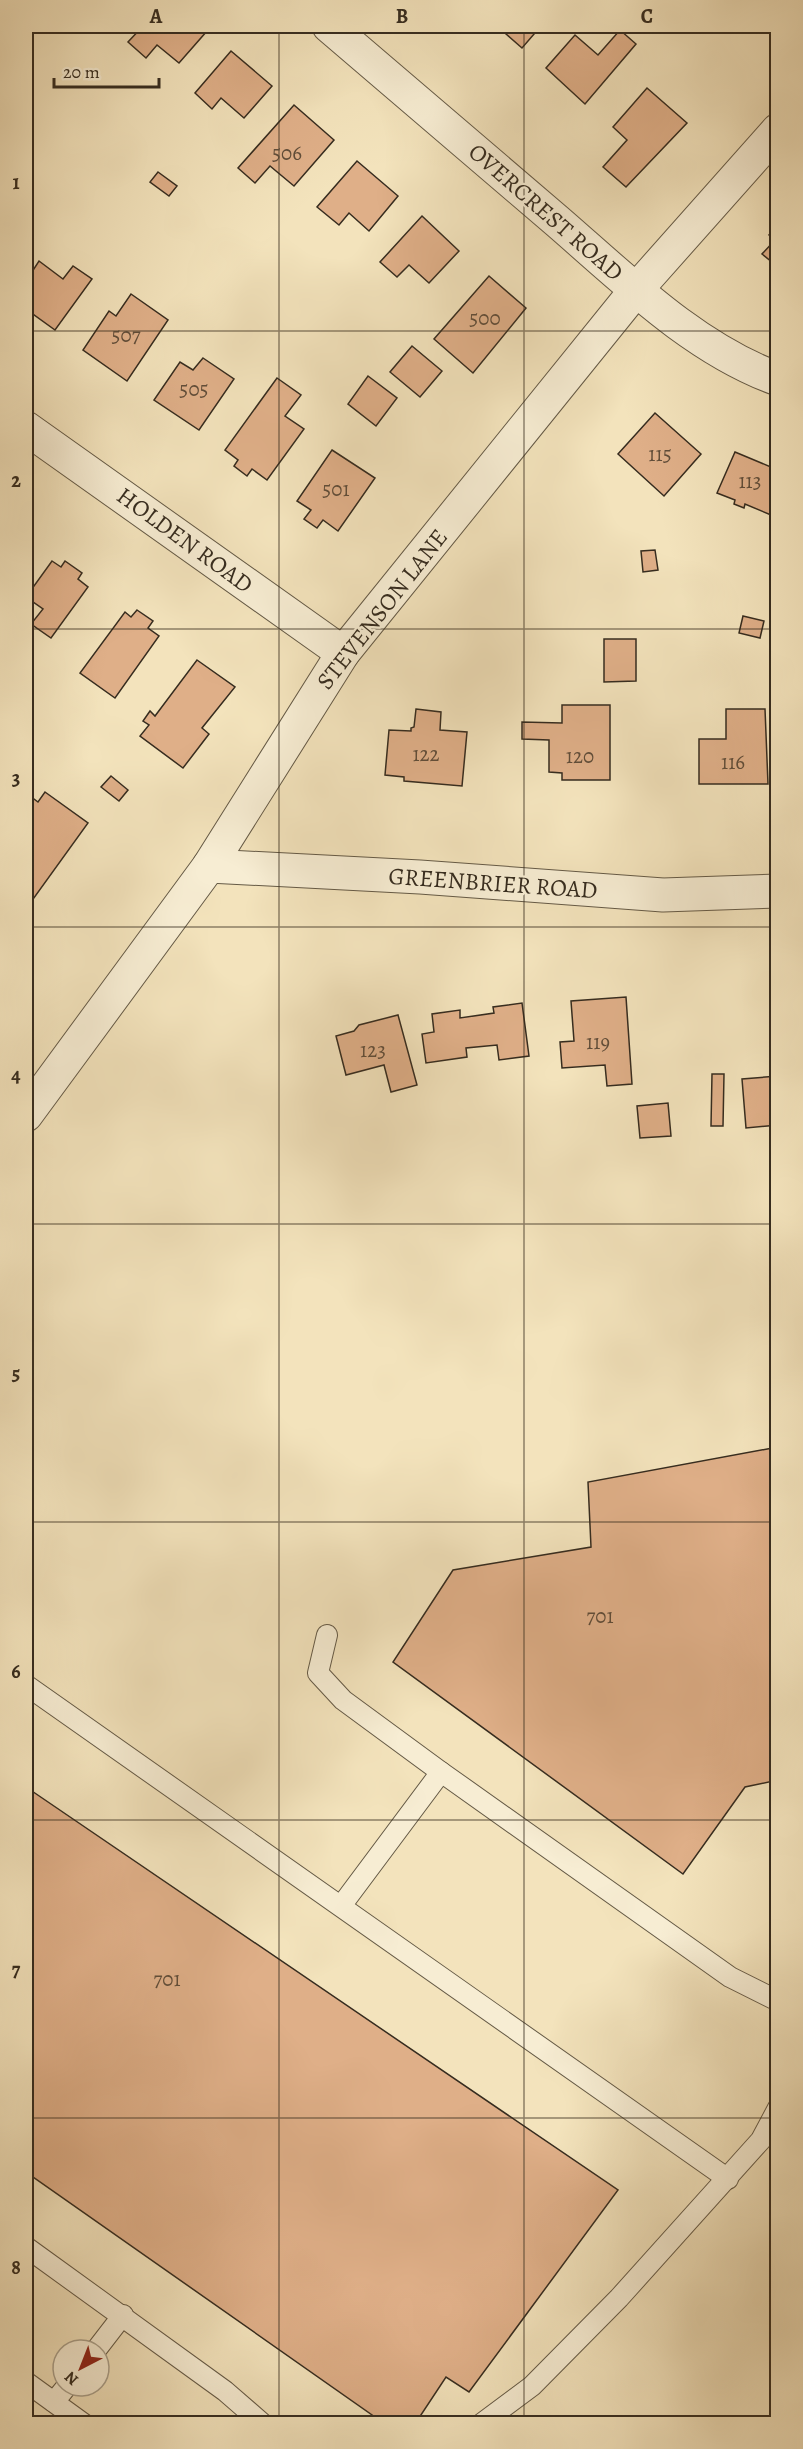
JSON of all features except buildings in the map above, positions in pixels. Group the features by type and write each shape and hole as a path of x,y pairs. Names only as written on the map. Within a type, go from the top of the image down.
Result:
{"street":[{"name":"OVERCREST ROAD","path":"329,26 636,290 698,338 763,374 777,379"},
{"name":"STEVENSON LANE","path":"26,1116 209,866 343,653 636,290 777,130"},
{"name":"HOLDEN ROAD","path":"26,428 343,653"},
{"name":"GREENBRIER ROAD","path":"209,866 420,877 663,895 777,891"}],"lane":[{"path":"327,1635 318,1673 343,1700 730,1977 777,2001"},
{"path":"26,1685 728,2179"},
{"path":"341,1906 441,1772"},
{"path":"481,2424 532,2386 619,2298 761,2140 777,2108"},
{"path":"26,2247 225,2391 263,2424"},
{"path":"105,2338 123,2315"},
{"path":"26,2382 84,2424"},
{"path":"54,2402 57,2398"}]}
